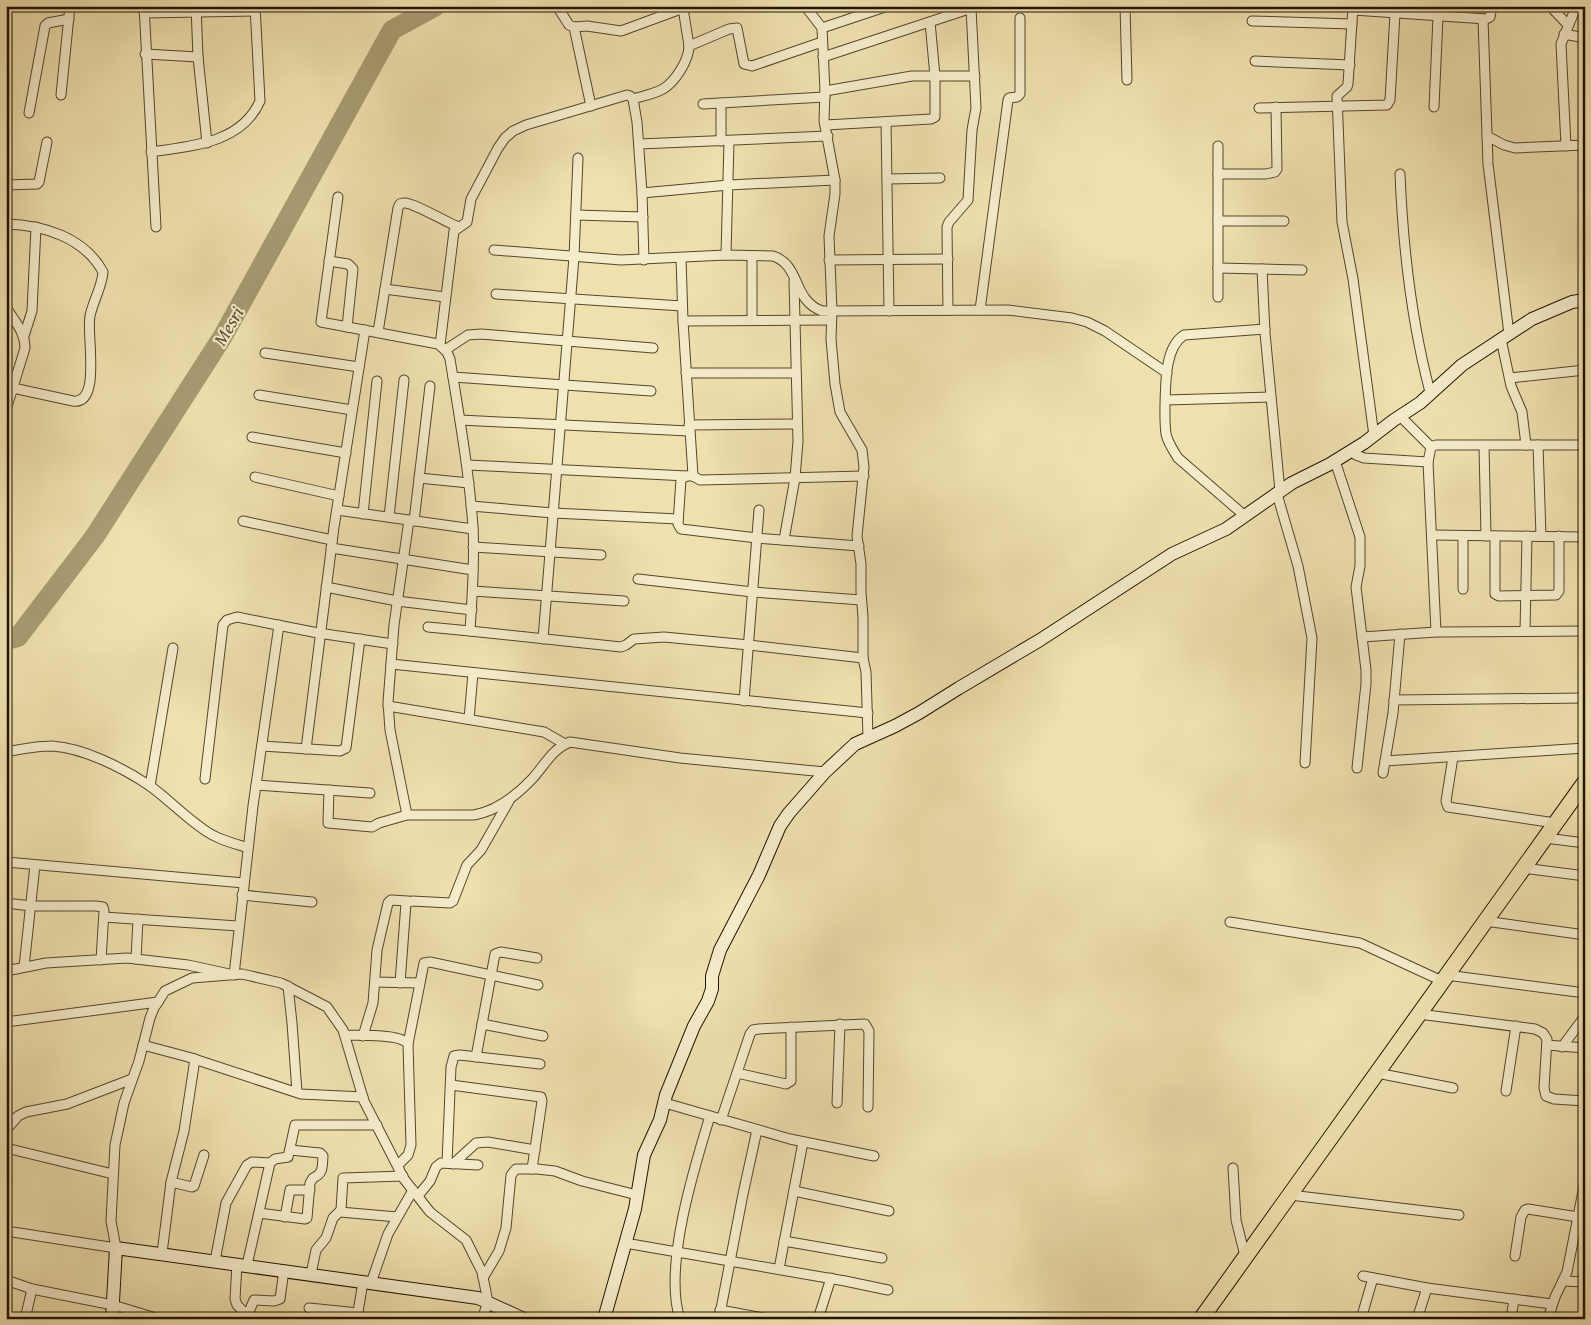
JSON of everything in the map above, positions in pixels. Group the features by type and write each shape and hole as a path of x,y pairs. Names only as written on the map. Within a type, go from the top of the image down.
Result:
{"main road":[{"path":"1201,1319 1583,786"}],"street":[{"path":"61,95 70,6"},
{"path":"470,631 473,591 473,529 468,465 450,359 443,347 445,297 454,231 467,222 471,199 505,138 513,131 526,125 626,96 630,96 633,99 662,90 670,84 686,61 689,53 686,7 626,30 617,30 587,26 574,27 569,25 556,6"},
{"path":"805,6 822,28 826,125 835,180 829,236 829,260 832,354 837,399 840,412 862,450 864,476 858,523 868,737"},
{"path":"822,28 888,6"},
{"path":"1125,6 1127,80"},
{"path":"1374,436 1353,280 1342,222 1338,94 1348,84 1353,8 1395,14 1483,19 1490,17 1492,6"},
{"path":"1550,6 1566,30 1585,38"},
{"path":"1566,146 1560,54 1566,30 1579,6"},
{"path":"823,57 974,7 976,108 972,130 968,200 947,227 948,310"},
{"path":"196,9 198,57 207,144"},
{"path":"151,152 207,144 232,133 257,109 260,102 255,9 144,10 145,54 151,152 156,226"},
{"path":"1259,108 1384,106 1389,102 1395,14"},
{"path":"1434,107 1438,17"},
{"path":"980,310 1008,100 1020,94 1020,18"},
{"path":"29,113 45,26 48,23 69,19"},
{"path":"1483,19 1488,164 1505,336 1510,378 1514,396 1522,412 1526,445"},
{"path":"1252,21 1352,24"},
{"path":"826,125 931,119 935,117 935,76 930,22"},
{"path":"574,27 591,106"},
{"path":"689,46 729,29 738,28 744,64 752,66 822,42"},
{"path":"145,54 198,57"},
{"path":"1255,61 1350,65"},
{"path":"703,104 825,94 912,76 975,76"},
{"path":"633,99 639,144 644,260"},
{"path":"721,103 729,185 726,255"},
{"path":"1218,174 1266,174 1275,172 1277,169 1276,107"},
{"path":"886,122 889,310"},
{"path":"639,144 828,136"},
{"path":"1487,136 1504,145 1515,148 1585,145"},
{"path":"6,185 37,184 39,182 47,142"},
{"path":"1218,146 1218,297"},
{"path":"543,639 574,257 578,158"},
{"path":"1400,174 1402,225 1412,308 1420,353 1430,392"},
{"path":"887,180 940,178"},
{"path":"642,193 729,185 835,180"},
{"path":"338,197 321,322 378,332 443,347 473,334 653,348"},
{"path":"378,332 400,204 410,204 460,227"},
{"path":"576,215 643,217"},
{"path":"1218,222 1284,221"},
{"path":"6,224 22,224 67,237 83,248 103,272 89,321 91,360 89,383 85,398 78,402 13,388"},
{"path":"6,410 25,348 24,336 32,311 36,227"},
{"path":"494,250 621,260 726,255 773,256 780,258 788,266 807,302 813,307 832,315"},
{"path":"752,256 752,320"},
{"path":"681,258 690,476"},
{"path":"829,260 948,258"},
{"path":"329,261 348,264 353,269 347,327"},
{"path":"1218,268 1302,270"},
{"path":"1262,269 1278,493 1298,566 1312,638 1305,763"},
{"path":"784,540 795,478 797,424 794,277"},
{"path":"384,290 445,297"},
{"path":"496,294 682,306"},
{"path":"604,1319 631,1222 644,1155 660,1120 666,1095 694,1026 708,1002 712,989 712,976 720,950 759,876 780,826 826,772 855,744 919,713 1040,640 1172,554 1226,529 1292,484 1374,436 1420,403 1462,365 1532,319 1572,302 1585,300"},
{"path":"6,307 24,336"},
{"path":"683,321 795,320 889,310 1008,310 1072,318 1087,322 1105,331 1167,373"},
{"path":"1245,516 1178,458 1170,446 1166,434 1167,373 1172,351 1178,339 1184,335 1265,329"},
{"path":"306,749 332,544 365,330"},
{"path":"265,353 359,367"},
{"path":"1510,378 1585,370"},
{"path":"686,373 796,373"},
{"path":"453,377 651,391"},
{"path":"389,517 404,380"},
{"path":"363,514 377,381"},
{"path":"408,815 390,730 388,706 403,559 419,478 430,386"},
{"path":"258,395 352,410"},
{"path":"1166,400 1271,397"},
{"path":"1400,416 1431,447"},
{"path":"460,420 560,425 689,428 797,424"},
{"path":"252,437 346,454"},
{"path":"1436,632 1428,462 1431,447 1436,445 1585,445"},
{"path":"1538,445 1541,536"},
{"path":"1484,446 1495,594 1499,596 1552,596 1558,593 1559,536"},
{"path":"1351,450 1356,455 1364,458 1428,462"},
{"path":"1334,461 1360,538 1360,566 1356,587 1366,684 1356,768"},
{"path":"468,465 690,476 700,480 864,476"},
{"path":"690,476 681,479 678,519 679,526 682,529 757,538 859,546"},
{"path":"255,477 339,496"},
{"path":"419,478 469,483"},
{"path":"471,506 553,513 678,519"},
{"path":"337,510 473,529"},
{"path":"744,701 759,510"},
{"path":"244,521 332,544 403,559 473,570"},
{"path":"1432,536 1585,537"},
{"path":"1463,536 1463,589"},
{"path":"1525,631 1527,536"},
{"path":"473,547 602,555"},
{"path":"638,580 753,592 861,600"},
{"path":"326,587 398,601 472,610"},
{"path":"473,591 624,601"},
{"path":"205,779 223,625 226,620 237,617 320,633 393,644"},
{"path":"234,975 253,806 279,625"},
{"path":"428,627 621,647 634,638 664,637 863,658"},
{"path":"1362,637 1436,632 1585,631"},
{"path":"1383,773 1394,700 1400,634"},
{"path":"262,746 343,751 346,748 360,639"},
{"path":"150,786 173,648"},
{"path":"391,664 868,713"},
{"path":"469,719 473,673"},
{"path":"1394,700 1585,698"},
{"path":"388,706 544,732 565,744"},
{"path":"330,790 328,823 372,827 379,822 408,815 482,814 510,799 531,780 557,748 565,744 580,743 680,758 826,772"},
{"path":"6,752 29,747 53,746 85,753 120,768 150,786 213,835 249,846"},
{"path":"1385,761 1585,748"},
{"path":"1453,757 1446,801 1448,807 1555,823"},
{"path":"256,785 370,793"},
{"path":"364,1036 370,1018 378,942 388,903 391,900 450,902 457,891 467,865 481,850 510,799"},
{"path":"1544,838 1585,842"},
{"path":"6,862 244,883"},
{"path":"24,967 36,865"},
{"path":"1523,868 1585,876"},
{"path":"242,895 312,902"},
{"path":"400,983 406,905 408,901"},
{"path":"6,903 31,906 100,906 103,908 104,917 101,960"},
{"path":"104,917 238,926"},
{"path":"136,959 138,919"},
{"path":"1230,922 1360,943 1444,978 1585,993"},
{"path":"1485,922 1585,935"},
{"path":"476,1057 495,954 498,952 537,958"},
{"path":"6,971 46,963 136,959 188,965 234,975"},
{"path":"398,1165 408,1155 411,1145 408,1044 422,966 426,962 538,985"},
{"path":"112,1319 116,1248 111,1222 115,1145 124,1103 150,1018 165,991 192,978 242,974 281,983 327,1007 343,1030 363,1097 403,1176 430,1212 466,1240 482,1272 488,1302 482,1319"},
{"path":"375,982 419,983"},
{"path":"288,986 297,1092"},
{"path":"6,1022 158,1002"},
{"path":"1419,1014 1536,1029 1543,1033 1547,1039 1544,1088 1546,1096 1554,1099 1585,1101"},
{"path":"1562,1047 1585,1016"},
{"path":"721,1120 753,1030 860,1023 868,1026 868,1107"},
{"path":"482,1024 543,1036"},
{"path":"837,1103 840,1024"},
{"path":"1506,1091 1516,1026"},
{"path":"737,1073 786,1084 789,1083 791,1080 791,1027"},
{"path":"345,1035 402,1039 408,1044"},
{"path":"143,1046 196,1059 311,1096 363,1097"},
{"path":"1547,1046 1585,1048"},
{"path":"450,1164 451,1067 454,1056 460,1055 540,1064"},
{"path":"162,1253 171,1182 184,1131 196,1059"},
{"path":"1377,1073 1453,1088"},
{"path":"6,1130 18,1116 26,1112 67,1104 132,1079"},
{"path":"451,1085 541,1097 532,1169"},
{"path":"665,1103 803,1142 874,1156"},
{"path":"6,1113 13,1121"},
{"path":"680,1319 674,1296 678,1252 695,1164 710,1116"},
{"path":"284,1270 280,1299 274,1301 254,1300 249,1316 234,1299 242,1264 259,1213 270,1163 275,1159 288,1157 295,1125 377,1125"},
{"path":"757,1130 729,1261 720,1314 769,1319"},
{"path":"450,1164 476,1143 488,1142 535,1150"},
{"path":"779,1269 803,1142"},
{"path":"6,1148 113,1174"},
{"path":"259,1213 306,1219 313,1178 321,1172 323,1156 320,1153 290,1150"},
{"path":"171,1182 194,1186 204,1155"},
{"path":"215,1261 226,1203 247,1165 252,1162 270,1163"},
{"path":"309,1308 358,1316 367,1282 388,1234 397,1217 415,1193 430,1181 438,1165 441,1163 478,1165"},
{"path":"1233,1168 1236,1220 1246,1256"},
{"path":"483,1278 499,1251 506,1228 511,1175 516,1170 555,1171 582,1181 637,1195"},
{"path":"311,1274 316,1250 326,1238 333,1218 340,1212 343,1178 403,1176"},
{"path":"1548,1319 1552,1304 1567,1272 1585,1181"},
{"path":"285,1217 290,1190 310,1190"},
{"path":"794,1191 889,1212"},
{"path":"1290,1195 1459,1215"},
{"path":"1515,1256 1521,1217 1525,1210 1578,1217"},
{"path":"340,1212 397,1217"},
{"path":"6,1231 478,1298 524,1319"},
{"path":"784,1241 882,1258"},
{"path":"625,1242 831,1278 888,1290"},
{"path":"1363,1276 1427,1288 1552,1304"},
{"path":"818,1319 831,1278"},
{"path":"1361,1319 1373,1278"},
{"path":"6,1280 32,1289 113,1305 159,1319"},
{"path":"1563,1281 1585,1282"},
{"path":"1416,1319 1427,1288"},
{"path":"25,1319 32,1289"},
{"path":"1511,1319 1514,1299"}],"waterway":[{"name":"Mesri","path":"6,640 18,637 95,536 223,336 392,30 436,6"}]}
